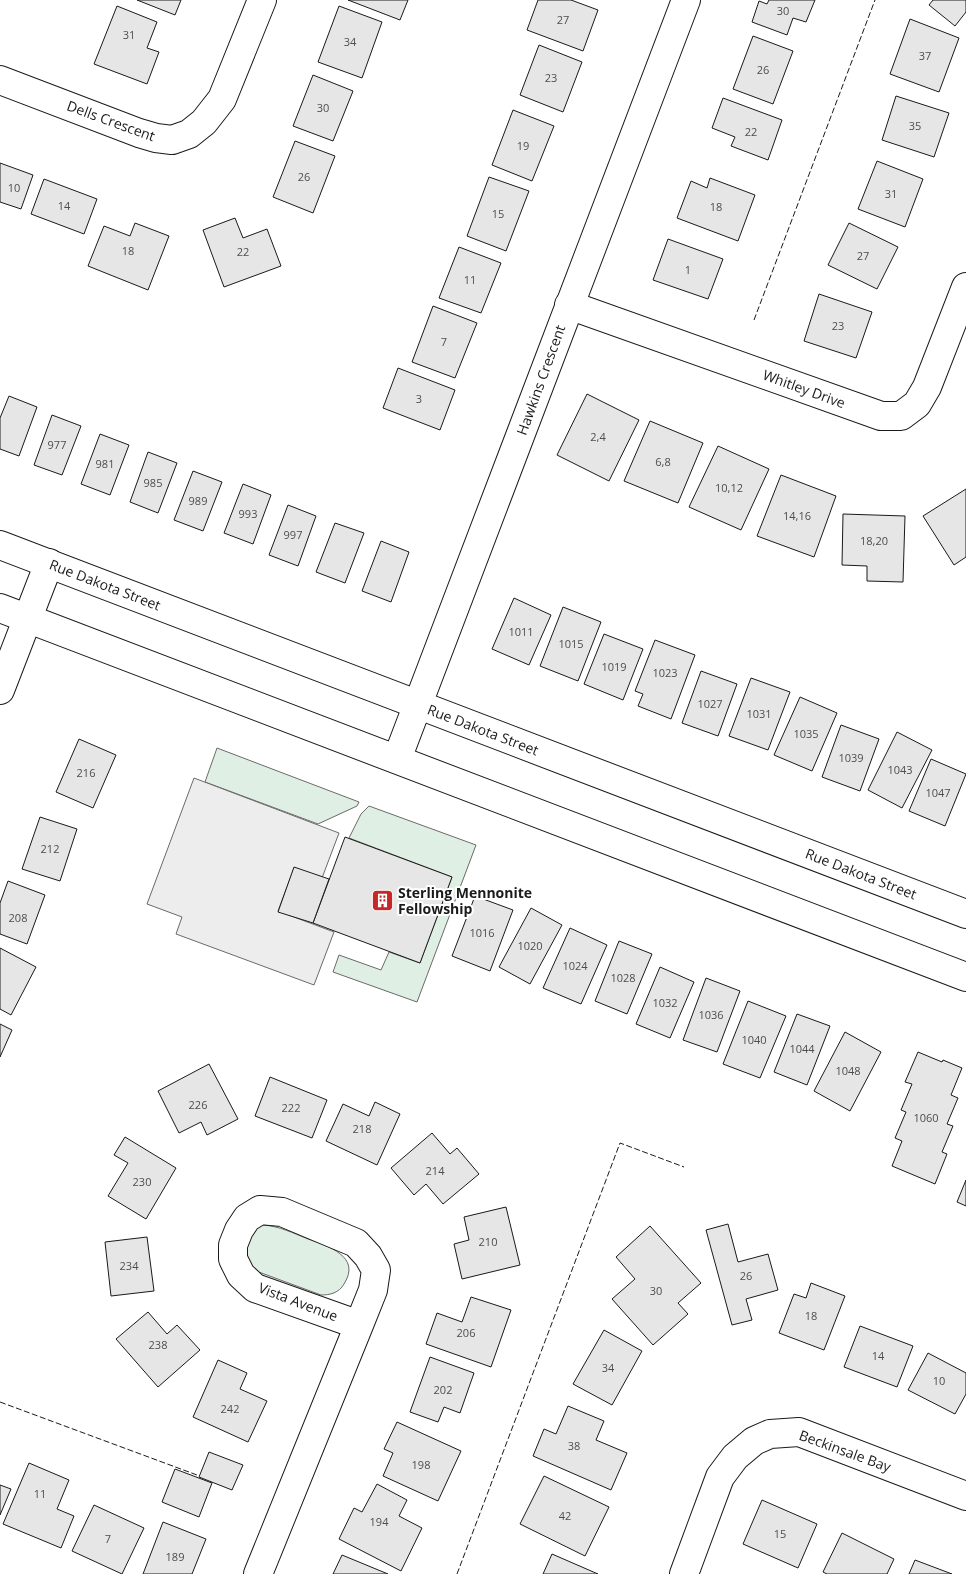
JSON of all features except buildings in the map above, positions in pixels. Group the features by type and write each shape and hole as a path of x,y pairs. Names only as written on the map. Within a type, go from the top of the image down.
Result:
{"street":[{"name":"Dells Crescent","path":"0,80 156,138 172,140 189,134 204,122 222,99 262,0"},
{"name":"Hawkins Crescent","path":"397,760 686,0"},
{"name":"Whitley Drive","path":"569,305 881,416 901,416 916,404 927,387 966,287"},
{"name":"Rue Dakota Street","path":"0,545 966,914"},
{"path":"0,690 49,563"},
{"path":"0,608 966,977"},
{"name":"Vista Avenue","path":"258,1574 359,1325 373,1290 376,1270 368,1256 356,1243 282,1212 260,1210 247,1218 239,1230 233,1245 233,1259 241,1276 255,1288 359,1325"},
{"name":"Beckinsale Bay","path":"684,1574 720,1477 735,1457 754,1441 770,1434 799,1432 966,1496"}],"green space":[{"path":"217,748 359,802 357,806 318,824 205,782"},
{"path":"369,806 476,845 417,1002 333,972 339,955 381,970 389,952 420,963 452,877 349,838 361,814"},
{"path":"263,1225 286,1230 324,1245 346,1259 349,1266 348,1274 340,1290 328,1295 321,1295 256,1271 245,1260 245,1249 250,1234"}],"shaded area":[{"path":"194,778 339,833 322,878 294,868 278,911 334,932 314,985 176,934 182,917 147,904"}],"fence":[{"path":"754,320 875,0"},
{"path":"457,1574 620,1143 684,1167"},
{"path":"0,1402 197,1475"}],"place":[{"name":"Sterling Mennonite Fellowship","path":"382,901"}]}
